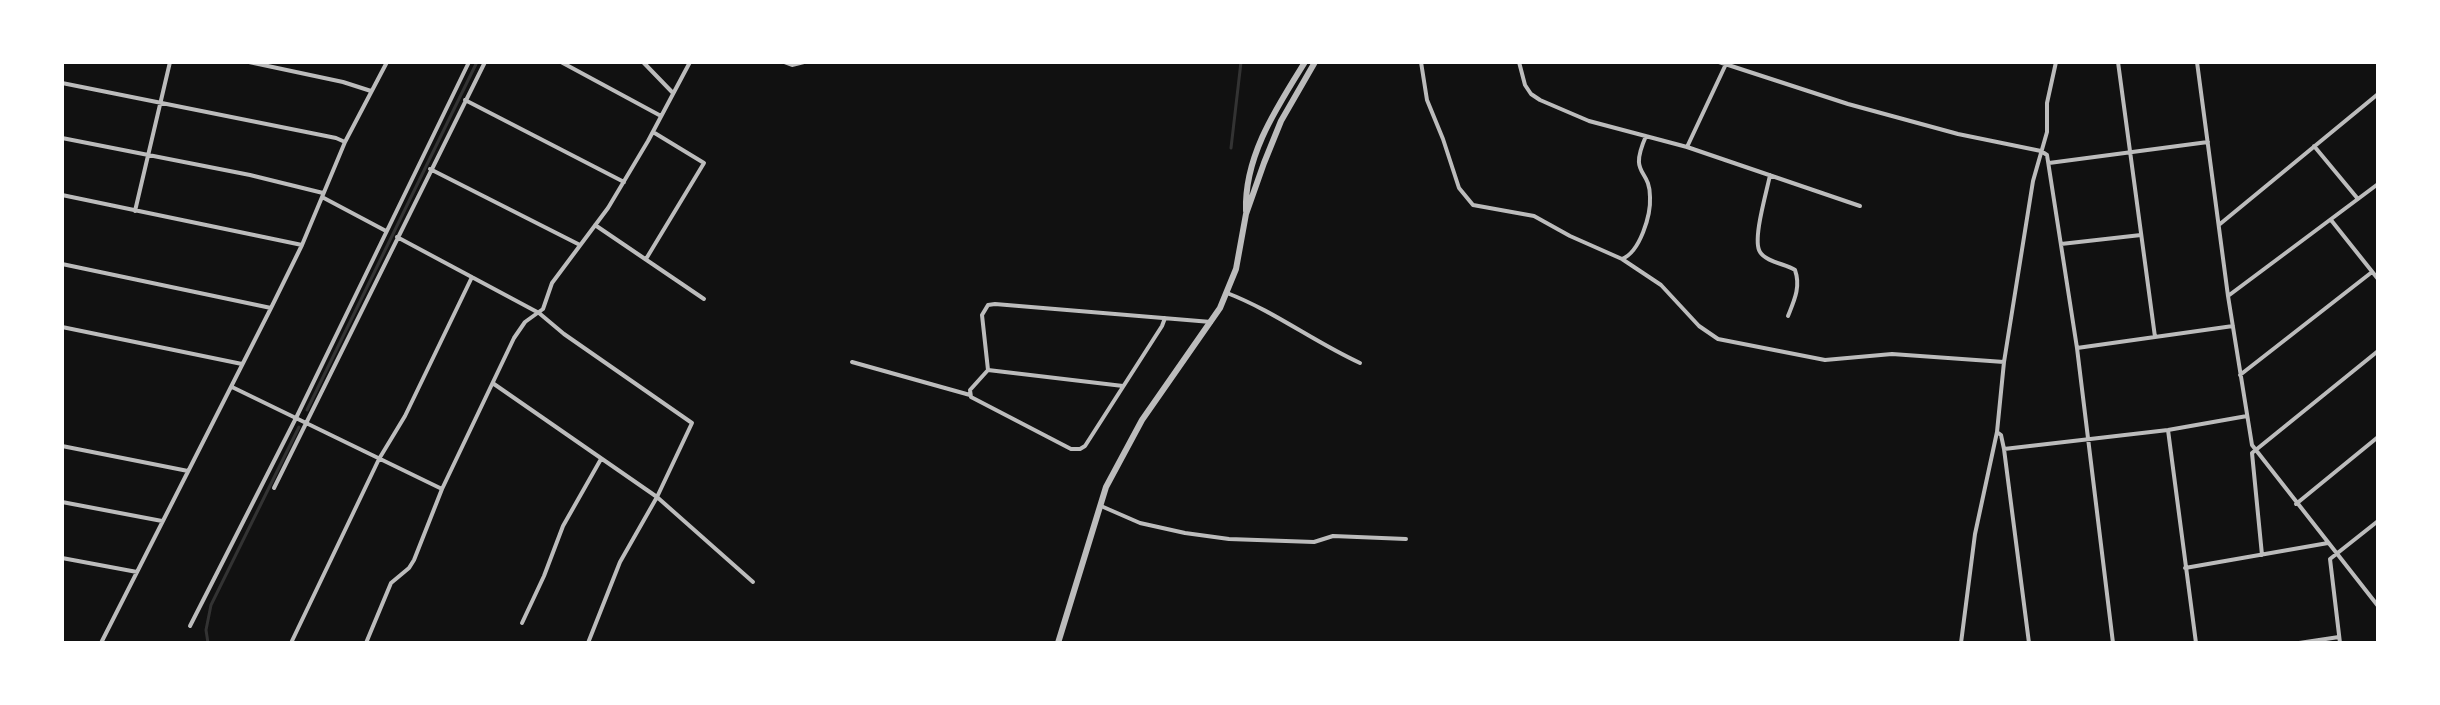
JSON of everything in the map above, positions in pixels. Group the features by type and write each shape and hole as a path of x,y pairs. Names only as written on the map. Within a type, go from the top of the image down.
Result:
{"street":[{"path":"135,211 170,62"},
{"path":"249,62 371,91"},
{"path":"101,643 271,308 302,245 345,142 387,62"},
{"path":"190,626 296,418 469,62"},
{"path":"274,488 485,62"},
{"path":"561,62 661,116"},
{"path":"573,69 578,62"},
{"path":"643,62 672,92"},
{"path":"366,643 391,583 414,560 442,489 514,338 525,322 545,306 552,283 624,182 690,62"},
{"path":"784,62 792,65 804,62"},
{"path":"1246,214 1245,190 1254,159 1268,123 1305,62"},
{"path":"1058,643 1099,505 1113,471 1142,420 1211,322 1227,293 1236,269 1246,214 1281,121 1315,62"},
{"path":"1421,62 1427,100 1459,188 1468,201 1473,205 1534,216 1622,259 1661,285 1699,326 1718,339 1825,360 1892,354 2004,362"},
{"path":"1519,62 1525,85 1531,94 1589,121 1687,147 1860,206"},
{"path":"1719,62 1848,104 2047,155 2077,348 2113,643"},
{"path":"1961,643 1975,534 1997,432 2004,362 2033,181 2047,132 2047,103 2056,62"},
{"path":"2118,62 2155,337"},
{"path":"2197,62 2228,296 2254,449 2378,606"},
{"path":"1687,147 1727,63"},
{"path":"62,83 345,142"},
{"path":"2220,224 2378,94"},
{"path":"465,100 624,182"},
{"path":"646,259 704,163 653,132"},
{"path":"1622,259 1630,256 1637,245 1648,211 1650,197 1639,169 1638,154 1646,136"},
{"path":"62,138 322,195 386,231"},
{"path":"2049,163 2208,142"},
{"path":"2314,146 2358,199"},
{"path":"430,169 580,245"},
{"path":"1770,175 1758,238 1759,251 1795,270 1797,294 1788,316"},
{"path":"2228,296 2378,184"},
{"path":"62,195 302,245"},
{"path":"2331,220 2378,279"},
{"path":"595,225 704,299"},
{"path":"2061,244 2141,235"},
{"path":"397,237 539,313 564,334 692,423 657,497 620,562 588,643"},
{"path":"62,264 271,308"},
{"path":"2240,375 2372,272"},
{"path":"291,643 379,459 405,416 472,277"},
{"path":"1227,293 1259,305 1360,363"},
{"path":"1165,318 1085,446 1077,450 973,400 970,395 970,390 988,370 982,312 991,304 1165,318 1211,322"},
{"path":"2077,348 2233,326"},
{"path":"62,327 242,364"},
{"path":"2262,555 2254,449 2378,351"},
{"path":"852,362 970,395"},
{"path":"988,370 1123,386"},
{"path":"494,384 657,497 753,582"},
{"path":"231,387 442,489"},
{"path":"2004,449 2168,430 2247,416"},
{"path":"2168,430 2196,643"},
{"path":"1997,432 2004,449 2029,643"},
{"path":"2296,504 2378,437"},
{"path":"62,446 188,471"},
{"path":"522,623 563,526 601,459"},
{"path":"62,502 162,521"},
{"path":"1099,505 1140,523 1229,539 1314,542 1333,536 1406,539"},
{"path":"2299,643 2339,640 2331,557 2378,521"},
{"path":"2185,568 2328,543"},
{"path":"62,558 137,572"}],"waterway":[{"path":"307,410 477,62"},
{"path":"1231,148 1241,62"},
{"path":"208,643 206,630 211,605 299,427"}]}
